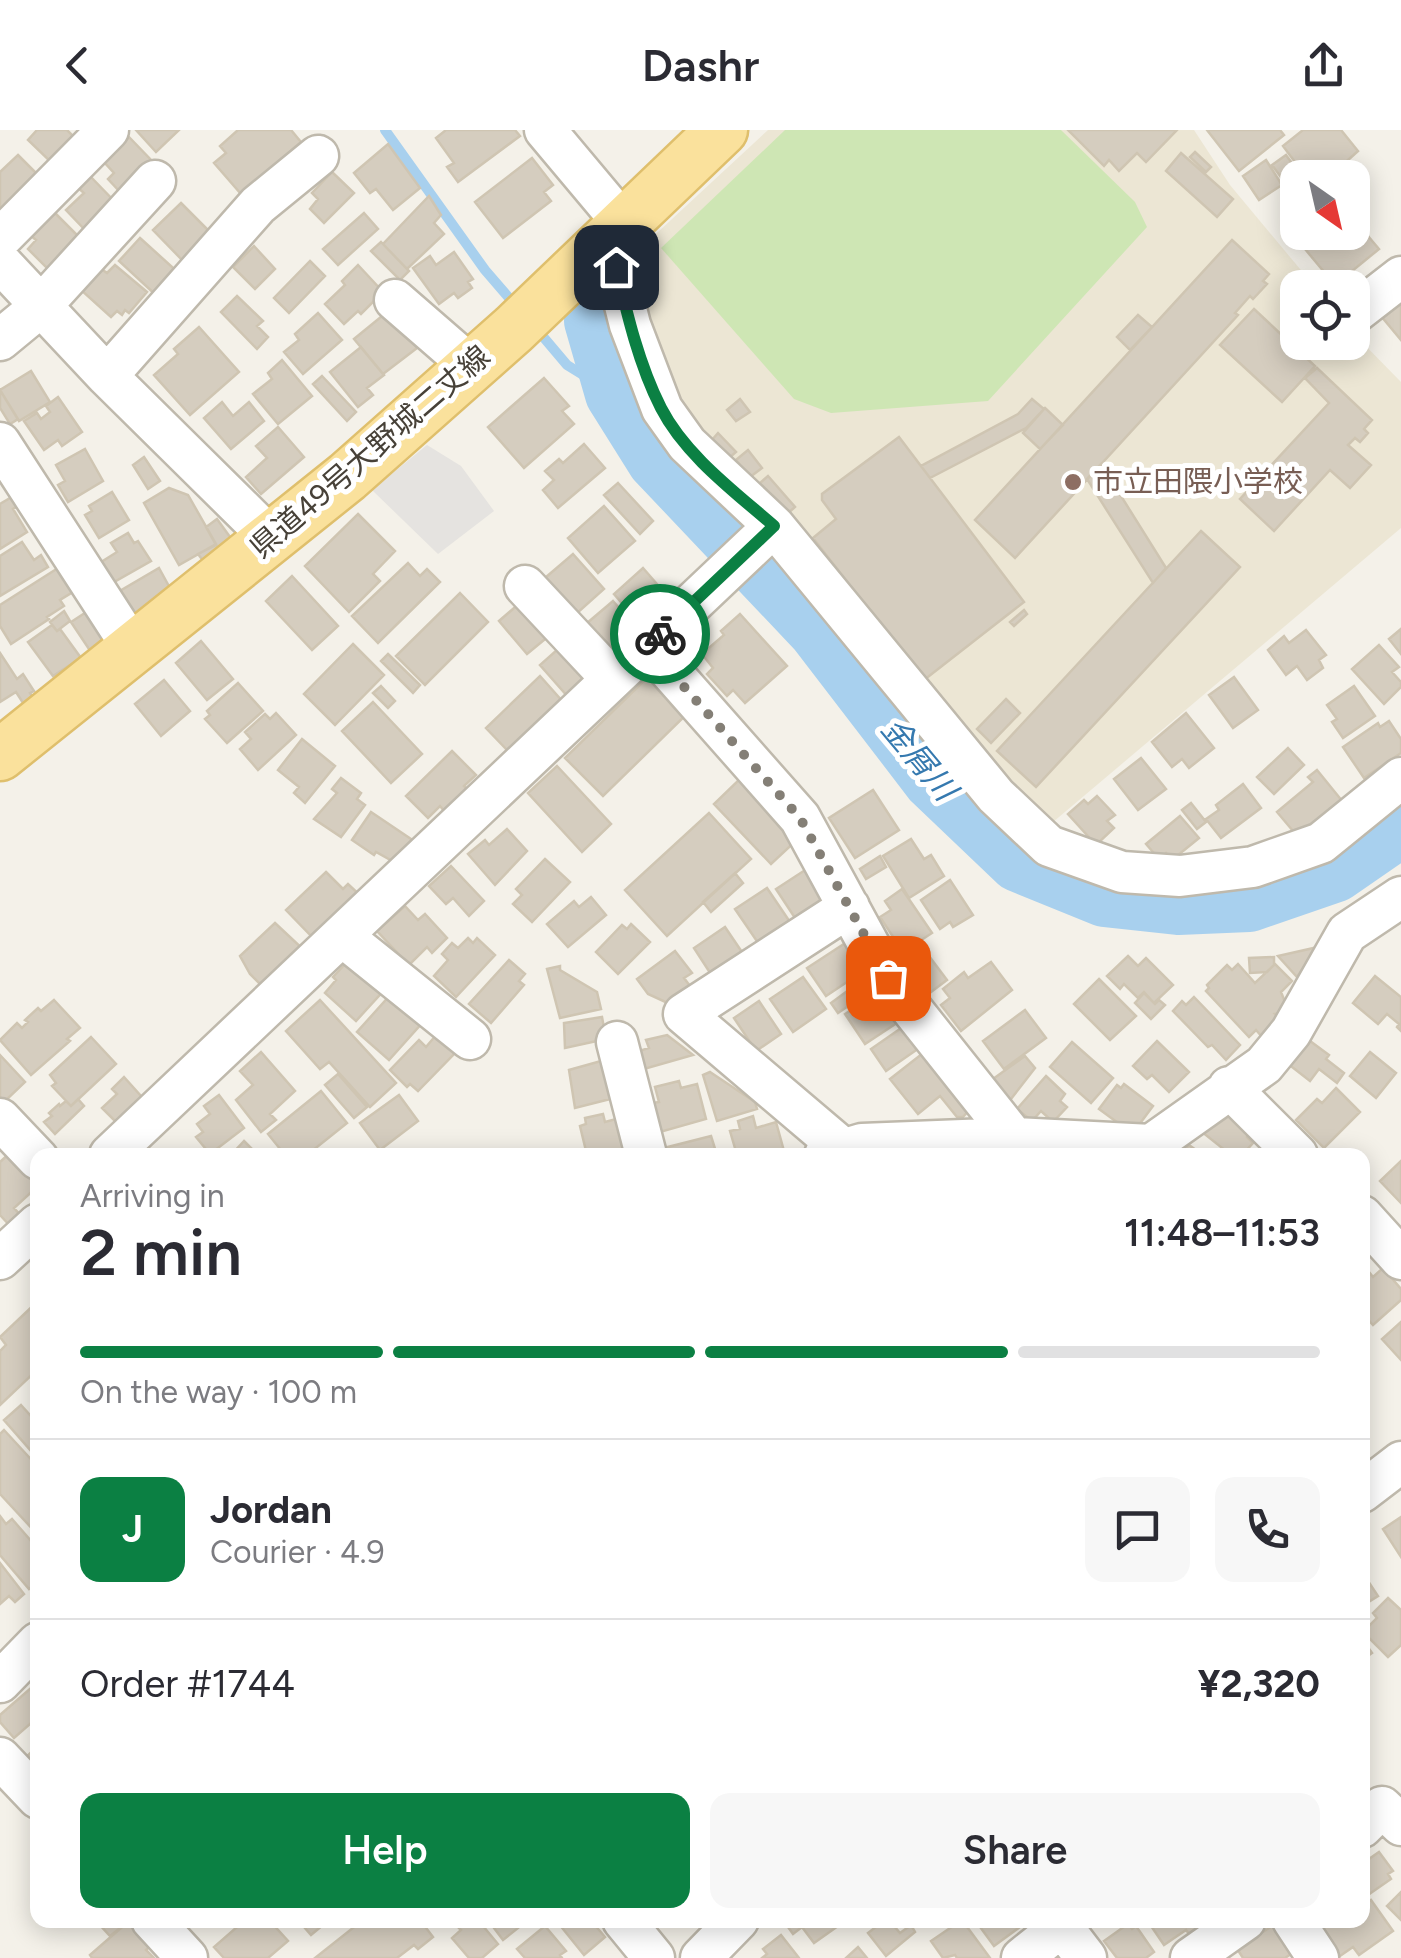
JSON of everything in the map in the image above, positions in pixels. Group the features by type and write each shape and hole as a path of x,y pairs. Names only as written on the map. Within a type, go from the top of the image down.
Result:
{"main road":[{"name":"県道49号大野城二丈線","path":"0,755 347,477 514,329 610,231 722,130"}],"street":[{"path":"0,239 108,130"},
{"path":"545,130 570,162 610,231 630,325 662,409 686,444 769,531 984,782 1049,846 1122,872 1180,876 1253,867 1321,843 1401,778"},
{"path":"107,376 258,205 318,156"},
{"path":"0,340 40,307 155,181"},
{"path":"0,262 107,376 271,538"},
{"path":"1370,301 1401,277"},
{"path":"395,300 471,366"},
{"path":"0,443 134,650"},
{"path":"117,1148 769,531"},
{"path":"525,586 612,680"},
{"path":"648,646 800,818 888,978 1014,1138"},
{"path":"1143,1148 1264,1064 1290,1032 1347,933 1401,897"},
{"path":"830,1148 684,1014 849,907"},
{"path":"342,936 470,1038"},
{"path":"617,1042 644,1148"},
{"path":"1229,1087 1290,1148"},
{"path":"0,1119 30,1151"},
{"path":"848,1148 862,1144 1014,1138 1117,1148"},
{"path":"1370,1225 1401,1259"},
{"path":"0,1259 30,1231"},
{"path":"1370,1486 1401,1462"},
{"path":"0,1682 30,1651"},
{"path":"0,1758 30,1790"},
{"path":"1370,1819 1382,1806 1401,1825"},
{"path":"630,1928 654,1958"},
{"path":"702,1958 730,1928"},
{"path":"1022,1958 1054,1928"},
{"path":"1063,1928 1086,1958"},
{"path":"1191,1958 1233,1928"},
{"path":"1299,1928 1318,1958"}],"shaded area":[{"name":"市立田隈小学校","path":"768,130 1194,130 1230,185 1280,245 1280,250 1301,270 1280,270 1280,360 1370,360 1370,350 1401,382 1401,528 1046,828 668,405 631,257"},
{"path":"427,445 461,466 494,511 438,554 372,490"}],"green space":[{"path":"785,130 1061,130 1135,202 1147,227 988,401 831,413 794,399 661,248"}],"building":[{"path":"37,130 67,130 78,141 54,165 28,140"},
{"path":"136,130 179,130 156,152"},
{"path":"238,130 291,130 301,142 241,194 214,163 226,153 220,146"},
{"path":"446,130 515,130 520,136 458,182 447,167 454,163 436,138"},
{"path":"1068,130 1177,130 1146,162 1137,153 1119,171 1109,160 1104,166"},
{"path":"1207,130 1280,130 1284,135 1239,171"},
{"path":"1303,130 1341,130 1358,151 1348,160 1294,160 1283,146"},
{"path":"129,137 153,162 121,193 108,179 114,173 104,162"},
{"path":"388,144 420,188 393,210 376,189 370,193 354,173"},
{"path":"1195,152 1211,167 1206,172 1190,157"},
{"path":"1181,153 1233,199 1217,217 1166,171"},
{"path":"18,155 42,179 7,213 0,206 0,172"},
{"path":"1286,155 1290,160 1280,160 1280,176 1272,165"},
{"path":"532,158 553,185 544,192 551,201 503,238 475,202"},
{"path":"1266,160 1280,186 1259,200 1243,176"},
{"path":"332,172 354,193 324,223 310,209 318,199 312,193"},
{"path":"89,175 116,203 87,232 66,210 84,193 77,187"},
{"path":"429,196 441,215 434,223 444,234 407,269 383,244"},
{"path":"181,203 212,234 184,262 153,230"},
{"path":"54,212 81,239 50,271 28,249 36,240 30,235"},
{"path":"364,213 378,229 338,265 323,249"},
{"path":"140,238 182,276 158,297 119,261"},
{"path":"1370,238 1379,249 1353,270 1322,270 1306,250 1370,250"},
{"path":"1232,240 1269,274 1263,281 1267,284 1253,299 1250,296 1235,313 1238,315 1015,558 975,520"},
{"path":"381,242 409,271 400,280 371,251"},
{"path":"254,246 275,269 255,289 233,267"},
{"path":"454,252 473,279 468,282 472,288 458,298 454,293 439,304 413,268 430,256 436,265"},
{"path":"310,261 325,276 289,313 274,298"},
{"path":"115,265 147,292 129,313 125,310 122,315 117,311 111,317 81,290 100,268 107,273"},
{"path":"358,265 383,292 361,314 358,311 344,324 325,304"},
{"path":"237,296 263,321 257,326 268,337 257,349 221,312"},
{"path":"1401,301 1401,340 1381,316"},
{"path":"1254,309 1280,333 1280,360 1309,360 1315,366 1282,402 1220,345"},
{"path":"387,312 417,348 383,374 354,339"},
{"path":"318,313 342,340 303,374 284,352 299,340 295,334"},
{"path":"1138,315 1152,327 1130,350 1117,337"},
{"path":"199,327 239,372 190,415 154,375 178,354 174,349"},
{"path":"361,347 384,375 367,388 373,395 358,407 330,372"},
{"path":"282,360 312,396 278,424 253,394 272,379 268,373"},
{"path":"1317,368 1372,420 1360,442 1355,438 1348,445 1371,465 1350,488 1330,470 1274,531 1240,499 1329,403 1305,378"},
{"path":"31,371 50,402 19,421 0,390"},
{"path":"322,376 356,412 347,421 313,384"},
{"path":"544,378 569,406 562,411 574,424 524,468 488,427"},
{"path":"0,390 18,419 10,424 0,408"},
{"path":"58,397 82,432 62,446 58,440 44,450 24,421 37,413 41,419 50,412 46,406"},
{"path":"740,399 750,412 736,421 727,410"},
{"path":"1032,399 1044,409 1026,428 930,478 921,466 1018,414"},
{"path":"222,402 233,416 249,402 264,421 231,449 204,418"},
{"path":"1045,408 1063,425 1040,449 1023,433"},
{"path":"278,427 304,457 261,494 246,477 267,458 256,446"},
{"path":"718,433 736,452 729,458 712,440"},
{"path":"899,437 1024,602 924,680 813,538 836,519 822,494"},
{"path":"584,444 605,468 558,508 543,490 554,480 545,471 559,459 563,463"},
{"path":"85,449 103,481 68,502 58,485 65,481 56,465"},
{"path":"748,450 762,468 750,477 736,460"},
{"path":"144,457 160,481 148,489 133,465"},
{"path":"1101,464 1166,568 1153,583 1087,479"},
{"path":"768,476 795,507 787,514 760,483"},
{"path":"618,483 653,521 640,534 604,495"},
{"path":"169,488 188,495 216,544 179,565 144,503"},
{"path":"22,491 28,500 13,509 27,532 0,549 0,504"},
{"path":"112,492 129,520 99,538 85,515 92,511 89,506"},
{"path":"604,506 635,541 598,573 568,538"},
{"path":"358,514 395,551 373,574 380,581 349,612 305,566"},
{"path":"217,519 238,548 210,570 198,554 216,545 206,527"},
{"path":"1201,531 1240,567 1036,787 997,751"},
{"path":"128,533 151,561 107,586 95,566 117,552 111,543"},
{"path":"22,542 34,560 41,555 48,567 0,596 0,556"},
{"path":"573,554 604,589 576,614 545,578"},
{"path":"66,563 81,587 60,600 64,606 49,619 11,644 0,626 0,605"},
{"path":"408,563 420,576 427,569 440,582 378,643 352,616"},
{"path":"159,568 177,601 136,632 113,595"},
{"path":"643,568 669,598 651,614 644,606 633,616 614,594"},
{"path":"292,576 338,626 312,650 266,601"},
{"path":"460,593 488,622 425,685 396,656"},
{"path":"528,596 556,630 527,654 499,621"},
{"path":"613,601 642,634 615,657 586,624"},
{"path":"91,609 115,645 95,658 71,622"},
{"path":"1024,610 1027,614 1014,626 1010,622"},
{"path":"64,611 70,621 57,631 50,622"},
{"path":"740,614 787,666 745,703 733,690 727,696 707,674 713,668 702,654"},
{"path":"52,625 57,631 60,629 81,658 53,676 28,642"},
{"path":"1401,629 1401,654 1389,639"},
{"path":"1306,630 1326,655 1319,660 1323,668 1307,680 1297,666 1286,675 1268,650 1284,636 1289,643"},
{"path":"201,641 233,679 207,700 176,663"},
{"path":"567,641 596,674 569,698 540,665"},
{"path":"353,644 384,675 335,725 304,694"},
{"path":"1379,645 1399,667 1392,672 1401,682 1401,687 1384,704 1352,669"},
{"path":"0,653 17,679 23,674 34,691 30,693 36,703 27,709 16,692 0,702"},
{"path":"388,654 420,685 413,693 381,661"},
{"path":"655,670 693,708 603,796 565,758"},
{"path":"540,676 563,702 509,752 486,728"},
{"path":"1234,677 1258,710 1233,728 1209,695"},
{"path":"164,680 190,711 161,736 135,704"},
{"path":"238,683 263,711 227,743 205,719 210,715 207,711"},
{"path":"381,686 395,701 388,708 373,693"},
{"path":"1354,686 1375,716 1343,738 1327,705"},
{"path":"1006,699 1020,713 991,743 977,729"},
{"path":"373,702 422,754 391,783 342,731"},
{"path":"276,713 296,735 258,770 240,749 251,739 245,732 265,714 270,719"},
{"path":"1186,713 1214,748 1189,768 1182,759 1172,767 1152,742"},
{"path":"1389,721 1401,739 1401,753 1364,778 1343,747 1378,723 1380,727"},
{"path":"302,739 335,766 305,803 294,793 299,787 278,770"},
{"path":"1288,748 1304,765 1274,794 1257,777"},
{"path":"452,751 476,775 464,786 470,792 445,812 440,806 428,818 406,796"},
{"path":"1141,758 1166,789 1138,810 1114,779"},
{"path":"557,766 611,824 582,852 528,793"},
{"path":"1317,770 1343,802 1299,838 1277,812 1313,782 1308,777"},
{"path":"743,776 800,837 771,864 714,804"},
{"path":"341,778 361,793 357,799 365,805 341,837 314,819 337,793 332,789"},
{"path":"1243,784 1261,808 1221,838 1206,819 1219,810 1216,805"},
{"path":"873,790 899,830 855,858 829,818"},
{"path":"1097,796 1115,815 1107,821 1114,828 1096,845 1068,814 1084,800 1088,804"},
{"path":"1191,803 1206,822 1197,829 1182,810"},
{"path":"371,812 411,839 412,844 394,862 376,852 374,855 352,840"},
{"path":"709,813 751,859 667,936 625,890"},
{"path":"1180,816 1199,838 1172,860 1166,853 1159,859 1146,844"},
{"path":"507,829 527,851 495,885 468,854 485,840 489,845"},
{"path":"911,839 924,859 931,855 944,876 909,898 883,856"},
{"path":"880,856 886,867 866,879 860,869"},
{"path":"545,859 570,882 532,922 513,904 522,895 516,889"},
{"path":"816,863 826,906 799,924 776,889"},
{"path":"451,866 484,901 469,916 453,898 446,904 429,886"},
{"path":"326,872 343,889 348,884 363,898 317,942 286,910"},
{"path":"735,873 743,883 711,912 703,902"},
{"path":"950,880 973,915 953,927 950,922 940,929 921,900"},
{"path":"767,888 794,928 763,950 735,909"},
{"path":"902,889 932,933 903,952 880,917 891,910 885,901"},
{"path":"591,897 606,915 568,947 547,924 574,901 579,907"},
{"path":"405,906 418,920 425,914 447,938 432,953 427,947 409,965 377,931"},
{"path":"275,923 306,952 266,990 240,956"},
{"path":"631,924 650,942 618,974 596,952 622,925 627,929"},
{"path":"725,927 748,961 716,982 694,948"},
{"path":"468,938 473,943 477,938 495,955 456,997 434,976 448,960 442,954 452,943 458,948"},
{"path":"850,940 868,968 826,996 807,968"},
{"path":"1318,947 1297,977 1278,956"},
{"path":"675,951 692,973 684,978 693,990 672,1005 648,994 637,979"},
{"path":"929,956 947,980 927,995 909,970"},
{"path":"1128,956 1138,966 1146,958 1173,985 1154,1003 1144,992 1138,998 1124,984 1120,989 1107,976"},
{"path":"1274,957 1274,965 1267,972 1250,973 1249,958"},
{"path":"509,960 525,974 519,981 524,985 491,1023 469,1004"},
{"path":"347,962 387,987 356,1021 325,993"},
{"path":"991,962 1012,990 961,1031 941,1005 950,998 943,989 964,972 968,978"},
{"path":"1238,964 1255,983 1275,964 1292,981 1281,992 1289,1012 1275,1014 1282,1021 1263,1038 1256,1030 1249,1037 1206,991 1227,965 1232,970"},
{"path":"560,966 560,970 597,992 601,1009 560,1018 547,969"},
{"path":"874,969 882,981 860,995 852,983"},
{"path":"1375,976 1401,997 1401,1031 1387,1014 1378,1024 1353,1003"},
{"path":"803,977 826,1009 793,1032 770,999"},
{"path":"1099,979 1136,1016 1110,1040 1074,1004"},
{"path":"883,989 903,1019 865,1044 845,1014"},
{"path":"846,992 854,1002 838,1013 831,1003"},
{"path":"392,993 423,1022 389,1060 357,1032"},
{"path":"1144,993 1155,1004 1159,1000 1165,1005 1151,1019 1135,1003"},
{"path":"1194,997 1240,1045 1226,1060 1173,1011 1182,1001 1186,1005"},
{"path":"54,1000 80,1028 31,1075 0,1040 17,1023 22,1028 38,1008 41,1011"},
{"path":"320,1000 396,1083 370,1107 329,1062 320,1069 286,1031"},
{"path":"759,1001 781,1034 756,1051 734,1018"},
{"path":"1025,1010 1046,1038 1004,1069 983,1041"},
{"path":"602,1017 606,1039 565,1048 564,1023"},
{"path":"910,1022 925,1044 886,1071 871,1049"},
{"path":"437,1034 456,1052 418,1091 410,1084 407,1087 390,1070 419,1040 426,1047"},
{"path":"667,1035 693,1055 644,1069 639,1051 649,1048 646,1040"},
{"path":"91,1037 116,1064 71,1106 52,1086 56,1083 50,1075"},
{"path":"1306,1038 1329,1055 1326,1059 1344,1073 1337,1083 1319,1069 1310,1081 1287,1063"},
{"path":"1157,1041 1189,1072 1169,1092 1152,1075 1147,1079 1133,1066"},
{"path":"1072,1042 1113,1078 1091,1103 1050,1067"},
{"path":"927,1050 970,1109 963,1117 957,1117 940,1096 918,1114 890,1079"},
{"path":"261,1052 295,1091 270,1114 276,1120 261,1132 236,1100 253,1085 240,1071"},
{"path":"1370,1052 1396,1073 1376,1098 1350,1076"},
{"path":"0,1055 25,1082 4,1102 0,1098"},
{"path":"1025,1056 1035,1068 1004,1108 986,1084"},
{"path":"608,1059 615,1089 608,1091 610,1099 575,1108 569,1070"},
{"path":"710,1072 755,1102 757,1109 717,1121 703,1075"},
{"path":"338,1074 367,1107 354,1118 325,1085"},
{"path":"1046,1076 1065,1094 1060,1101 1067,1107 1053,1122 1041,1111 1032,1121 1017,1109"},
{"path":"124,1077 149,1105 123,1129 102,1108 117,1094 112,1089"},
{"path":"679,1081 681,1088 697,1084 706,1119 660,1132 653,1103 659,1102 655,1087"},
{"path":"1124,1084 1153,1106 1135,1130 1125,1128 1099,1109 1117,1085 1121,1088"},
{"path":"1336,1088 1360,1112 1324,1148 1296,1120 1317,1099 1322,1103"},
{"path":"321,1091 347,1123 316,1148 279,1148 268,1134"},
{"path":"219,1095 244,1128 218,1148 205,1148 196,1137 203,1132 197,1124 210,1114 204,1106"},
{"path":"399,1095 418,1121 383,1148 379,1148 360,1123"},
{"path":"78,1099 84,1106 55,1134 44,1122 52,1116 49,1113 59,1104 66,1101 71,1106"},
{"path":"1230,1104 1241,1116 1237,1123 1250,1134 1247,1137 1253,1143 1248,1148 1222,1148 1202,1132"},
{"path":"603,1114 605,1122 620,1118 627,1148 585,1148 580,1126 586,1124 585,1118"},
{"path":"753,1116 756,1128 776,1122 783,1148 735,1148 730,1131 740,1129 738,1121"},
{"path":"711,1136 715,1148 664,1148"},
{"path":"11,1152 30,1172 30,1193 14,1208 23,1218 12,1228 0,1215 0,1162"},
{"path":"1401,1161 1401,1203 1380,1181"},
{"path":"1383,1268 1401,1289 1401,1300 1373,1325 1370,1273 1373,1277"},
{"path":"30,1309 30,1377 0,1405 0,1351 6,1345 0,1337"},
{"path":"1401,1322 1401,1360 1382,1339"},
{"path":"21,1405 30,1415 30,1450 4,1420"},
{"path":"4,1430 30,1458 30,1526 0,1494 0,1434"},
{"path":"0,1516 6,1524 12,1519 30,1540 30,1588 29,1589 0,1555"},
{"path":"1401,1517 1401,1557 1383,1529"},
{"path":"0,1563 24,1594 15,1602 9,1596 0,1604"},
{"path":"1370,1584 1378,1596 1370,1601"},
{"path":"1388,1598 1401,1610 1401,1645 1388,1657 1370,1639 1370,1625 1377,1618 1373,1613"},
{"path":"30,1689 30,1724 14,1738 0,1722 0,1715"},
{"path":"1379,1852 1393,1871 1388,1874 1391,1879 1370,1893 1370,1858"},
{"path":"1401,1892 1401,1920 1387,1906"},
{"path":"1370,1901 1393,1931 1359,1955 1353,1947 1337,1958 1316,1928 1370,1928"},
{"path":"103,1928 120,1928 110,1936"},
{"path":"121,1928 135,1928 151,1945 146,1950 154,1958 92,1958 90,1955"},
{"path":"236,1928 276,1928 288,1941 268,1958 224,1958 214,1947"},
{"path":"353,1928 426,1928 433,1937 397,1958 315,1958"},
{"path":"485,1928 498,1944 482,1958 469,1958 452,1938 461,1930"},
{"path":"494,1928 518,1928 503,1940"},
{"path":"547,1928 566,1951 560,1955 562,1958 525,1958 517,1949"},
{"path":"562,1928 597,1928 605,1937 584,1955"},
{"path":"803,1928 835,1928 814,1943"},
{"path":"875,1928 896,1928 900,1933 913,1928 915,1932 886,1956 868,1933"},
{"path":"950,1928 968,1928 990,1958 943,1958 931,1941"},
{"path":"981,1928 1018,1928 994,1946"},
{"path":"1122,1928 1137,1928 1154,1952 1146,1958 1117,1958 1104,1941"},
{"path":"1152,1928 1200,1928 1190,1935 1186,1930 1164,1945"},
{"path":"1269,1928 1282,1928 1297,1950 1285,1958 1243,1958 1234,1944 1254,1930 1258,1935"},
{"path":"781,1935 799,1958 762,1958 767,1954 763,1949"},
{"path":"858,1947 867,1958 846,1958"}],"waterway":[{"path":"385,130 485,270 516,306"},
{"name":"金屑川","path":"593,321 614,394 656,461 817,631 932,781 1018,863 1104,898 1178,906 1249,903 1336,873 1401,828"},
{"path":"534,326 567,365 614,394"}],"way so far":[{"path":"660,634 648,646 800,818 888,978"}],"place":[{"name":"市立田隈小学校","path":"1073,482"}],"route":[{"path":"616,267 630,325 662,409 686,444 774,526 660,634"}]}
